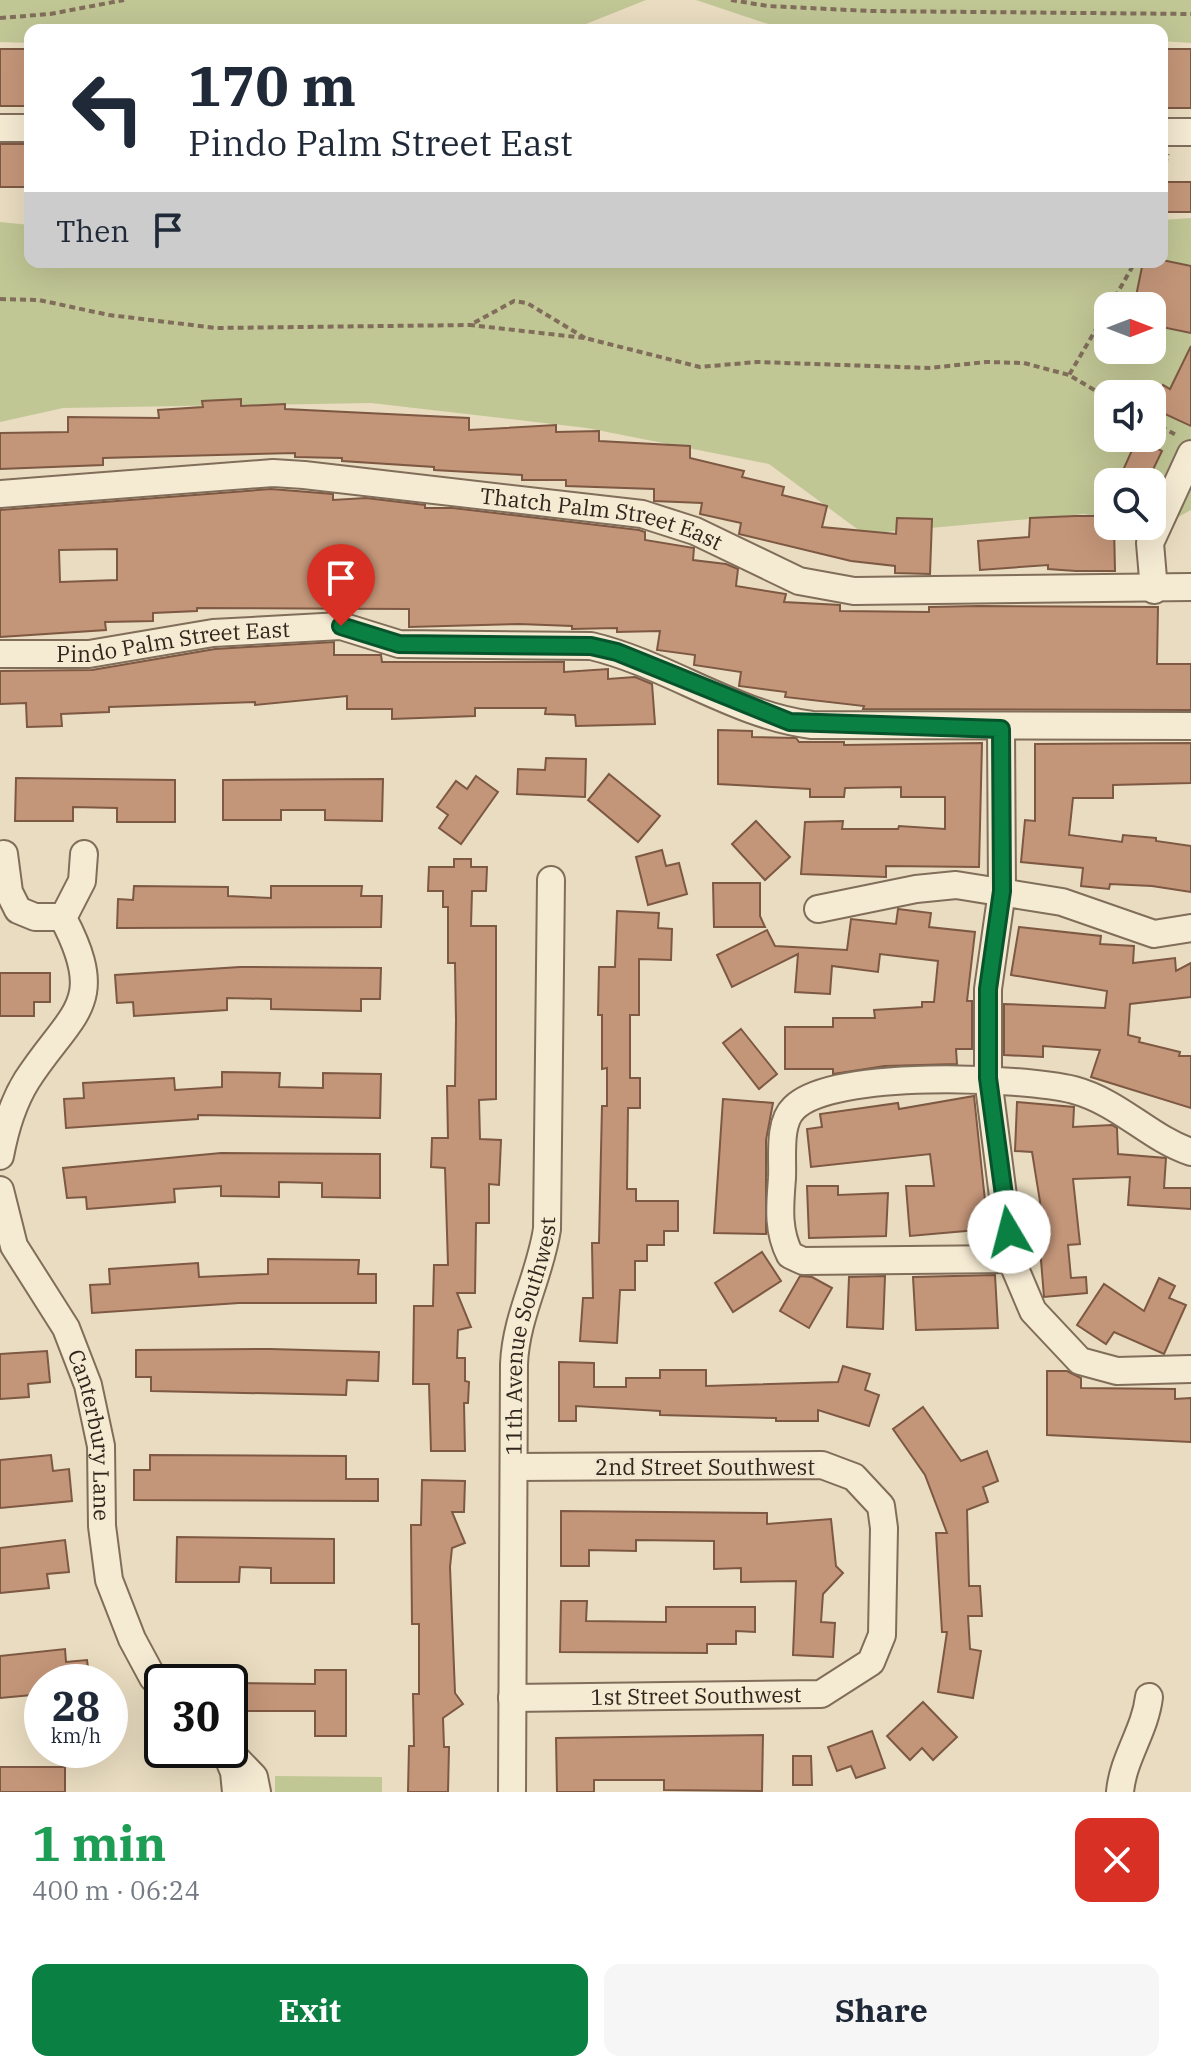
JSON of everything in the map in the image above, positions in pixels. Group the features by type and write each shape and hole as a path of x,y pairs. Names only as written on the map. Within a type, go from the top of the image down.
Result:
{"street":[{"path":"0,128 24,128"},
{"path":"1168,132 1191,132"},
{"path":"1154,590 1150,543 1191,454"},
{"name":"Thatch Palm Street East","path":"0,494 273,473 304,475 642,514 695,531 799,581 854,591 1154,590 1191,587"},
{"name":"Pindo Palm Street East","path":"0,654 89,654 213,633 341,626 399,644 591,646 617,652 790,722 1001,729 1191,726"},
{"path":"1001,729 1002,891 988,989 988,1078 1011,1259 1033,1311 1080,1361 1117,1371 1191,1369"},
{"path":"4,854 9,892 18,910 35,917 63,917"},
{"path":"63,917 82,881 84,854"},
{"name":"11th Avenue Southwest","path":"512,1792 517,1325 538,1272 547,1229 551,880"},
{"path":"818,909 956,885 1062,902 1154,934 1191,928"},
{"path":"0,1156 17,1097 81,1003 83,963 63,917"},
{"path":"1011,1259 803,1261 790,1255 780,1223 784,1128 793,1108 817,1094 874,1083 988,1078 1074,1090 1122,1109 1172,1145 1191,1152"},
{"name":"Canterbury Lane","path":"0,1190 14,1246 66,1328 88,1385 101,1446 104,1554 109,1580 145,1664"},
{"name":"2nd Street Southwest","path":"514,1467 822,1465 854,1477 881,1506 884,1528 882,1635 871,1662"},
{"name":"1st Street Southwest","path":"512,1698 821,1694 871,1662"},
{"path":"1120,1792 1133,1745 1147,1715 1149,1697"},
{"path":"233,1768 236,1792"},
{"path":"245,1768 254,1777 257,1792"}],"path":[{"path":"0,18 50,14 124,0"},
{"path":"731,0 768,6 869,11 1191,14"},
{"path":"1118,292 1132,268"},
{"path":"0,299 39,300 109,315 216,328 470,325 585,338 700,367 757,362 929,368 986,362 1024,363 1069,375 1094,390"},
{"path":"470,325 514,301 527,303 585,338"},
{"path":"1069,375 1094,332"},
{"path":"1166,429 1191,442"}],"green space":[{"path":"0,0 646,0 586,24 24,24 24,43 0,42"},
{"path":"696,0 1191,0 1191,43 1168,41 1168,24 768,24"},
{"path":"1191,218 1191,510 1166,524 1166,468 1094,468 1094,516 1084,514 864,534 769,464 587,428 371,403 63,408 0,422 0,222 24,224 24,268 1168,268 1168,220"},
{"path":"275,1776 382,1777 382,1792 275,1792"}],"building":[{"path":"0,49 24,49 24,106 0,106"},
{"path":"1168,49 1191,49 1191,108 1168,108"},
{"path":"0,144 24,144 24,187 0,187"},
{"path":"1168,182 1191,182 1191,212 1168,212"},
{"path":"1168,261 1191,266 1191,333 1166,328 1166,292 1137,292 1142,268 1168,268"},
{"path":"1191,346 1191,426 1166,414 1166,387 1170,389"},
{"path":"241,399 241,406 285,404 285,409 469,418 469,430 556,425 556,432 599,431 599,441 690,446 690,458 744,471 742,477 784,487 782,495 827,506 822,527 896,534 897,518 932,519 930,574 895,573 895,566 851,561 739,534 741,523 700,514 702,503 654,501 654,489 566,486 566,480 522,480 522,475 434,470 434,467 342,461 342,458 295,457 295,453 103,458 103,465 0,469 0,433 68,432 68,417 159,418 158,410 203,407 202,401"},
{"path":"1131,452 1162,452 1154,468 1124,468"},
{"path":"271,489 333,494 333,500 366,498 425,505 425,508 453,508 639,530 645,532 645,540 694,548 693,560 726,564 738,569 736,586 786,594 784,602 840,605 840,611 929,612 929,607 979,606 1158,607 1157,664 1191,664 1191,710 863,709 864,706 785,697 786,692 739,686 741,672 694,665 695,655 657,650 660,631 617,632 617,628 572,629 572,626 519,624 409,627 409,609 197,608 197,611 153,613 153,621 105,622 106,630 0,637 0,510","holes":["117,549 117,580 60,582 59,550"]},
{"path":"1094,516 1094,540 1114,540 1115,571 1048,569 1048,565 980,570 978,541 1029,537 1030,518"},
{"path":"334,642 334,655 381,655 382,662 564,662 564,672 608,669 608,679 635,677 652,684 655,724 576,726 575,715 545,714 546,708 475,708 475,716 392,719 392,709 347,709 347,696 255,705 255,702 109,707 109,712 61,714 62,726 27,727 26,703 0,704 0,671 92,670 215,649"},
{"path":"718,730 752,731 752,737 796,738 799,742 844,742 844,745 982,743 979,867 886,866 886,877 801,874 805,822 843,821 842,829 898,829 899,826 945,829 945,797 901,797 901,787 845,788 844,797 810,797 810,789 718,784"},
{"path":"1191,743 1191,783 1113,785 1113,798 1073,798 1069,835 1122,842 1123,835 1191,846 1191,892 1152,886 1110,884 1109,889 1081,886 1083,868 1021,862 1025,820 1035,821 1035,744"},
{"path":"546,758 586,759 585,797 517,794 518,769 545,770"},
{"path":"609,774 660,816 638,842 588,800"},
{"path":"476,776 498,792 461,844 439,828 448,815 437,807 456,781 467,789"},
{"path":"16,778 175,780 175,822 117,822 117,808 73,807 73,821 15,821"},
{"path":"383,779 382,821 325,820 325,810 281,810 281,820 223,820 223,780"},
{"path":"756,821 790,857 765,880 732,844"},
{"path":"662,850 666,866 679,863 687,894 648,905 636,857"},
{"path":"454,859 471,859 471,867 487,867 486,891 472,891 471,926 496,926 496,1099 479,1100 480,1139 501,1140 499,1185 489,1184 489,1223 476,1223 475,1293 457,1293 471,1327 458,1330 457,1358 465,1358 465,1381 469,1382 468,1403 464,1403 465,1451 431,1451 429,1384 413,1384 414,1306 433,1306 434,1265 448,1265 445,1168 431,1167 432,1138 448,1138 447,1086 455,1086 456,1020 455,963 448,963 448,907 443,907 443,891 428,891 429,867 454,867"},
{"path":"713,883 760,883 760,916 765,927 714,927"},
{"path":"134,886 228,887 228,896 271,898 271,886 362,886 361,896 382,896 381,927 117,928 118,899 133,900"},
{"path":"898,909 931,913 929,927 975,932 967,1001 972,1001 972,1049 956,1049 957,1064 885,1066 833,1074 833,1069 785,1069 785,1027 833,1027 833,1018 875,1018 874,1010 922,1007 922,1002 934,1002 938,961 880,954 878,972 832,966 830,994 795,992 798,954 732,987 717,955 767,930 775,946 847,950 851,919 896,924"},
{"path":"617,911 659,913 658,928 672,929 671,960 639,959 639,1015 630,1015 630,1078 640,1078 640,1108 628,1108 627,1189 636,1189 636,1201 678,1201 678,1231 664,1231 664,1245 647,1245 647,1261 635,1261 635,1290 620,1290 617,1343 580,1341 583,1298 593,1298 592,1243 599,1243 602,1106 607,1106 607,1068 602,1069 602,1015 598,1015 599,967 615,967"},
{"path":"1019,927 1101,936 1100,944 1134,946 1133,963 1175,958 1176,971 1191,963 1191,997 1130,1004 1128,1035 1140,1038 1139,1042 1180,1052 1179,1056 1191,1056 1191,1108 1091,1077 1100,1050 1043,1046 1043,1057 1004,1055 1004,1004 1105,1008 1107,991 1011,975"},
{"path":"240,967 381,968 380,999 361,999 361,1011 271,1009 271,999 227,998 227,1010 134,1016 133,1002 117,1003 115,975"},
{"path":"0,973 50,973 50,1002 34,1002 34,1016 0,1016"},
{"path":"741,1029 777,1074 759,1089 723,1043"},
{"path":"222,1072 280,1073 279,1087 323,1088 323,1073 381,1074 380,1118 198,1115 198,1119 66,1128 64,1099 84,1098 83,1083 174,1078 175,1090 222,1087"},
{"path":"974,1096 988,1229 910,1236 906,1186 934,1186 930,1154 811,1167 807,1129 822,1127 820,1114 898,1103 899,1109"},
{"path":"723,1099 773,1103 766,1140 766,1234 714,1233"},
{"path":"1017,1102 1074,1107 1073,1127 1112,1125 1117,1128 1118,1154 1166,1158 1164,1188 1191,1188 1191,1209 1128,1205 1130,1177 1073,1179 1080,1244 1068,1245 1071,1278 1086,1277 1087,1293 1044,1297 1040,1248 1032,1249 1029,1215 1042,1214 1032,1152 1015,1151"},
{"path":"221,1153 380,1154 380,1198 322,1197 322,1183 279,1182 279,1197 221,1196 221,1186 174,1189 175,1202 87,1209 86,1197 67,1198 63,1168"},
{"path":"807,1186 838,1186 838,1195 888,1193 886,1236 809,1238"},
{"path":"762,1252 781,1281 733,1312 715,1283"},
{"path":"268,1259 359,1260 358,1274 376,1274 376,1303 239,1303 92,1313 90,1285 110,1284 109,1269 198,1263 199,1277 268,1274"},
{"path":"995,1275 998,1328 916,1330 913,1277"},
{"path":"800,1276 812,1277 832,1288 809,1328 780,1311"},
{"path":"885,1276 883,1329 847,1327 849,1277"},
{"path":"1159,1278 1175,1286 1169,1298 1186,1305 1164,1354 1114,1332 1106,1344 1077,1325 1104,1284 1144,1311"},
{"path":"136,1350 379,1352 378,1381 347,1380 346,1395 151,1391 151,1377 136,1377"},
{"path":"47,1351 50,1382 28,1384 29,1397 0,1399 0,1354"},
{"path":"559,1362 594,1363 594,1387 626,1387 626,1378 660,1378 660,1370 706,1370 706,1386 838,1382 843,1366 870,1374 865,1390 879,1395 869,1426 818,1410 818,1421 776,1421 776,1418 660,1415 660,1411 576,1406 576,1421 559,1421"},
{"path":"1047,1371 1067,1371 1081,1378 1081,1388 1175,1389 1175,1399 1191,1398 1191,1442 1047,1435"},
{"path":"923,1407 961,1461 987,1451 998,1481 983,1487 988,1502 967,1510 969,1586 980,1586 982,1616 968,1616 970,1649 981,1651 973,1698 938,1692 947,1632 942,1632 936,1533 947,1533 925,1475 893,1429"},
{"path":"51,1455 53,1471 69,1469 72,1501 0,1508 0,1460"},
{"path":"150,1455 346,1456 346,1479 378,1479 378,1501 134,1500 134,1470 150,1470"},
{"path":"422,1480 465,1481 464,1512 452,1512 465,1543 452,1548 450,1567 455,1693 463,1704 443,1718 444,1747 449,1747 448,1792 408,1792 409,1746 414,1746 413,1694 419,1694 419,1624 412,1624 411,1525 421,1525"},
{"path":"561,1511 767,1513 767,1524 831,1519 836,1566 843,1573 823,1594 821,1622 835,1623 833,1657 793,1655 796,1581 741,1582 741,1568 714,1569 714,1541 636,1540 636,1551 589,1550 589,1566 561,1566"},
{"path":"177,1537 334,1539 334,1583 271,1583 271,1568 240,1567 239,1582 176,1582"},
{"path":"65,1540 69,1572 47,1574 49,1588 0,1593 0,1548"},
{"path":"561,1601 587,1601 586,1621 666,1622 666,1607 755,1607 755,1632 736,1631 736,1644 707,1644 707,1653 560,1652"},
{"path":"65,1649 66,1662 87,1660 88,1664 24,1664 24,1696 0,1698 0,1656"},
{"path":"315,1670 346,1670 346,1736 315,1736 315,1711 248,1711 248,1683 315,1684"},
{"path":"923,1702 957,1737 933,1760 922,1748 910,1760 887,1736"},
{"path":"872,1731 885,1768 856,1778 851,1766 837,1771 828,1747"},
{"path":"763,1735 762,1791 664,1790 664,1780 594,1780 594,1792 557,1792 556,1738"},
{"path":"793,1756 811,1756 812,1785 793,1785"},
{"path":"0,1767 65,1768 65,1792 0,1792"}],"route":[{"path":"341,626 399,644 591,646 617,652 760,713 790,722 1001,729 1002,891 988,989 988,1078 1009,1232"}]}
